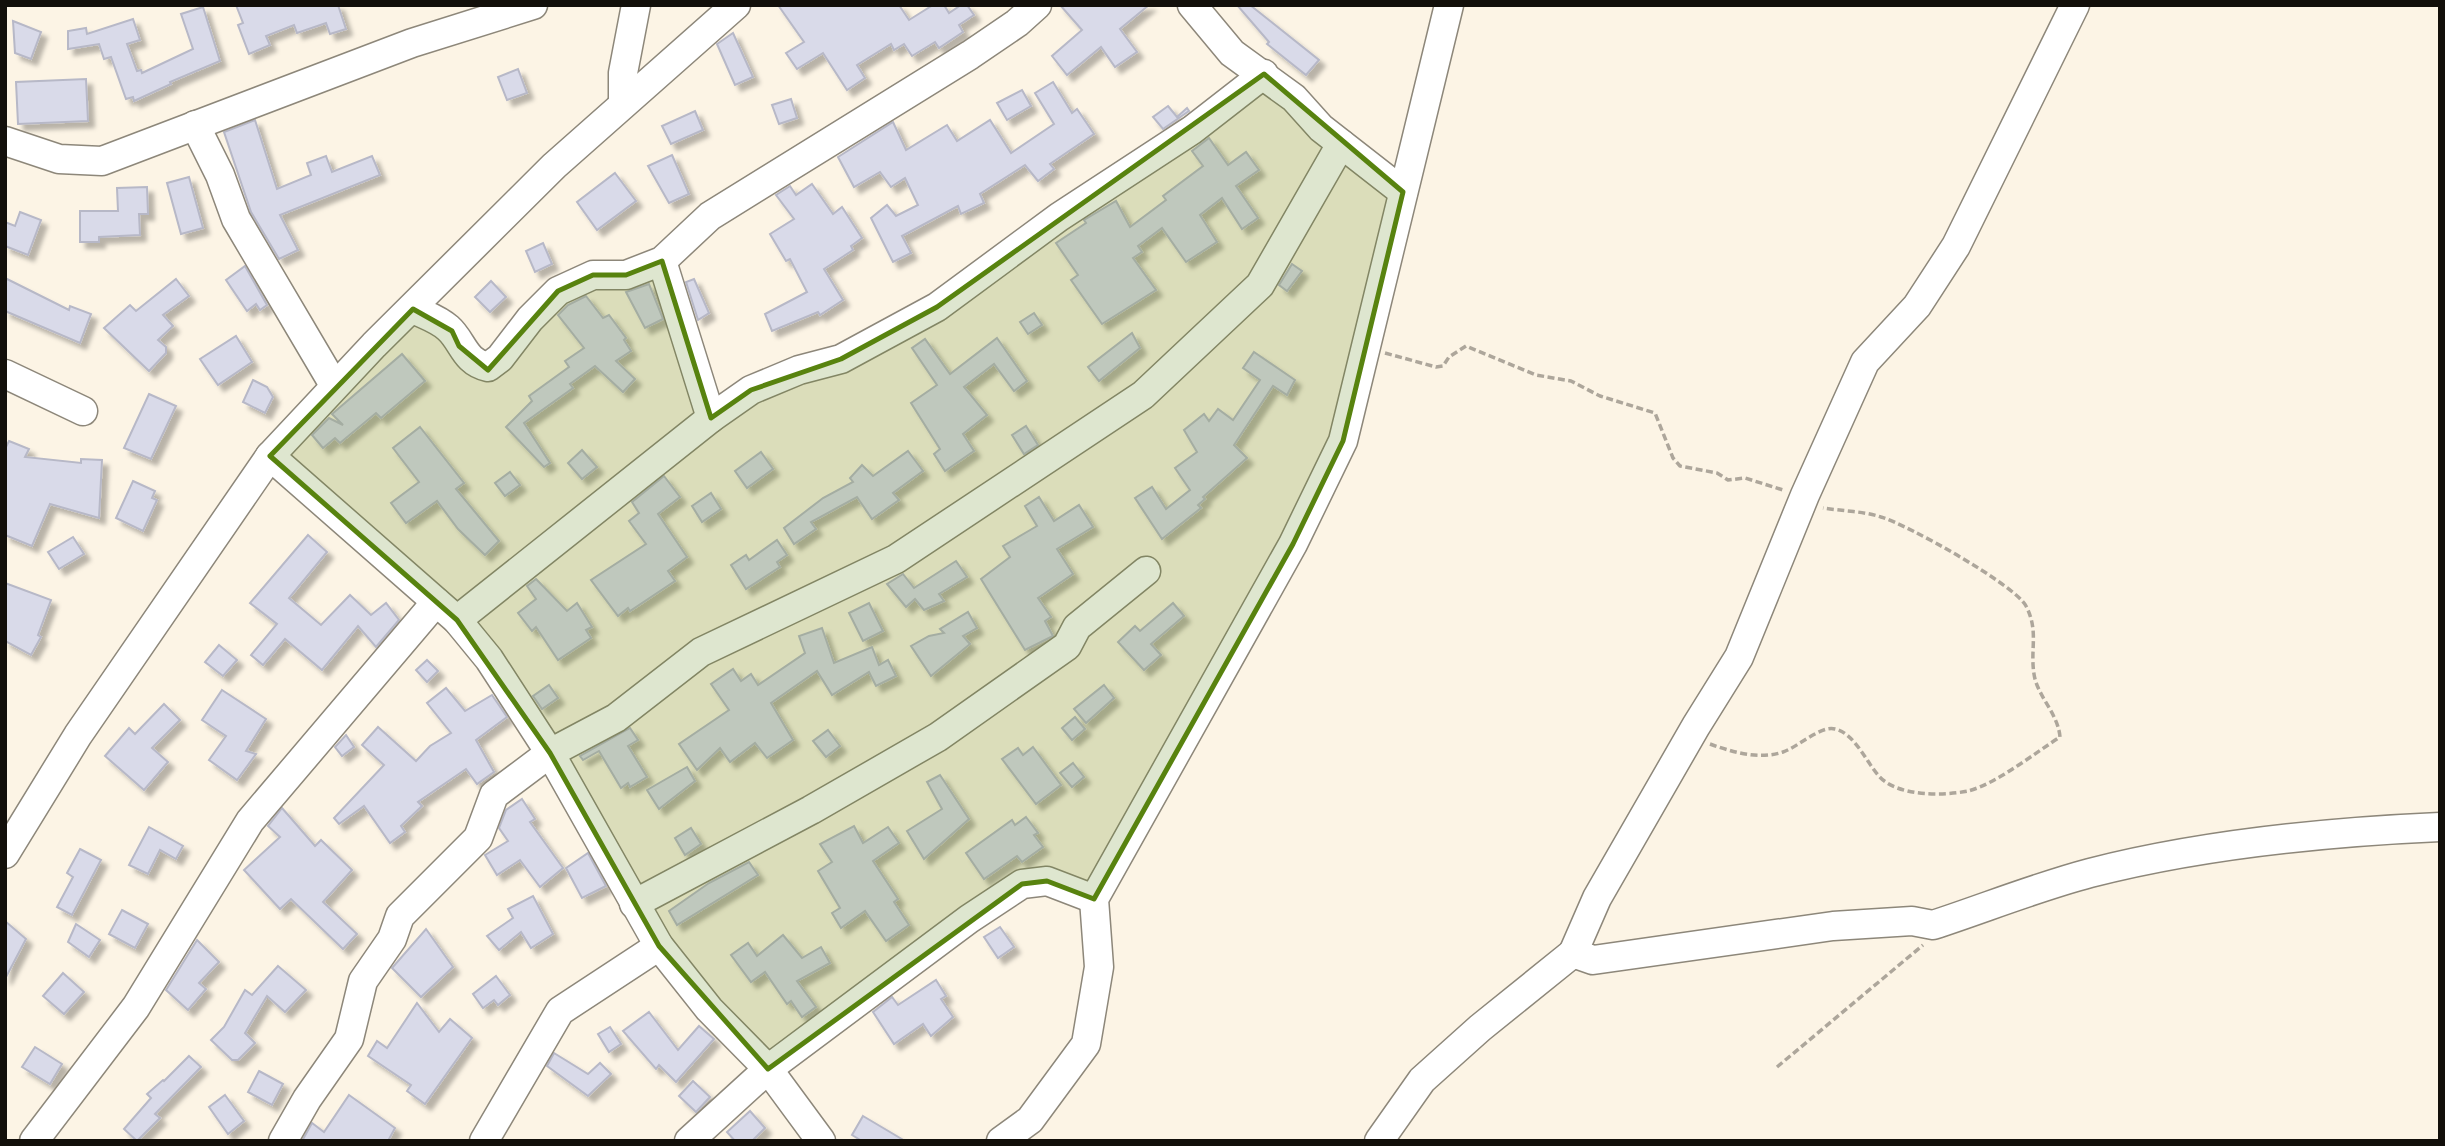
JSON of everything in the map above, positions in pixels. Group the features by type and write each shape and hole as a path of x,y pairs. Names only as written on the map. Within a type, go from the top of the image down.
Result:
{"street":[{"path":"5,141 59,159 102,161 412,43 533,5"},
{"path":"623,103 623,73 636,5"},
{"path":"5,854 78,735 270,456 334,385 554,166 736,5"},
{"path":"413,309 452,331 459,346 488,367 500,358 530,319 558,291 593,275 626,275 662,261 710,216 970,55 1017,23 1037,5"},
{"path":"1192,5 1232,53 1294,97 1340,144 1404,192"},
{"path":"1001,1141 1030,1120 1086,1044 1099,967 1094,899 1318,496 1343,441 1449,5"},
{"path":"1378,1141 1422,1080 1480,1028 1573,953 1597,898 1687,740 1739,657 1865,362 1917,306 1956,246 2075,5"},
{"path":"457,620 710,418 751,390 799,370 841,359 937,307 1059,217 1192,130 1264,74"},
{"path":"195,125 220,176 236,219 334,385"},
{"path":"283,1141 307,1099 349,1039 363,981 391,939 400,916 478,838 494,794 550,753 616,718 701,652 897,559 1143,395 1259,285 1340,144"},
{"path":"662,261 710,418"},
{"path":"5,374 83,411"},
{"path":"270,456 457,620 489,659 550,753 659,946 709,1009 768,1069 821,1141"},
{"path":"634,904 811,810 938,737 1067,646 1077,627 1146,571"},
{"path":"34,1141 135,1007 250,821 436,602"},
{"path":"1573,953 1593,960 1833,926 1912,920 1933,925 2090,873 2203,852 2362,831 2440,827"},
{"path":"689,1141 768,1069 969,919 1021,884 1047,881 1094,899"},
{"path":"484,1141 560,1011 659,946"}],"path":[{"path":"1367,349 1436,367 1443,366 1448,357 1466,346 1482,355 1536,375 1571,382 1600,396 1655,413 1672,458 1680,466 1717,473 1728,480 1745,478 1803,502 1880,517 1916,532 1999,583 2025,604 2036,639 2034,675 2059,721 2060,737 1968,791 1919,795 1894,787 1880,778 1846,734 1835,728 1821,729 1803,744 1780,753 1757,755 1687,740"},
{"path":"1777,1067 1926,943 1933,925"}],"highlighted area":[{"path":"1264,74 1403,192 1343,441 1293,544 1094,899 1047,881 1022,884 768,1069 659,946 550,753 457,620 270,456 413,309 452,331 459,346 488,370 558,291 593,275 626,275 662,261 711,418 751,390 841,359 937,307"}],"building":[{"path":"236,5 338,5 346,29 330,34 326,23 297,33 294,25 266,36 270,45 249,54 238,25 243,23"},
{"path":"778,5 899,5 909,20 933,5 944,5 949,13 961,5 967,5 974,15 959,25 963,32 939,48 935,42 912,56 904,44 894,50 891,44 857,65 865,78 847,90 823,53 797,69 786,53 804,42"},
{"path":"1060,5 1149,5 1120,29 1137,52 1115,67 1101,47 1067,75 1052,56 1082,30"},
{"path":"1237,5 1250,5 1319,60 1306,75 1267,44 1269,42"},
{"path":"203,7 220,61 134,101 133,97 126,99 111,57 104,59 99,44 68,49 68,31 86,28 87,34 133,19 140,40 127,44 137,71 141,70 142,73 193,49 181,14"},
{"path":"13,21 41,32 31,59 15,53"},
{"path":"733,33 753,77 735,85 717,44"},
{"path":"518,69 527,93 507,100 498,77"},
{"path":"86,79 88,121 18,124 16,82"},
{"path":"1053,82 1072,113 1077,109 1094,134 1050,164 1054,169 1038,181 1025,165 980,194 984,203 961,214 958,206 902,236 911,253 893,262 871,218 887,205 896,216 918,205 905,178 891,187 880,172 854,187 838,157 893,122 906,150 947,125 957,141 990,120 1011,153 1054,124 1035,93"},
{"path":"1022,90 1031,106 1007,120 997,103"},
{"path":"791,99 797,118 779,124 772,105"},
{"path":"1168,106 1177,117 1187,108 1189,111 1163,129 1153,117"},
{"path":"695,111 703,130 671,144 662,126"},
{"path":"255,120 277,189 311,175 307,163 326,156 332,172 372,156 380,175 280,215 298,250 279,259 251,212 224,132"},
{"path":"1209,138 1228,165 1246,152 1259,170 1236,186 1258,218 1242,229 1222,198 1200,215 1217,242 1186,262 1162,228 1138,246 1142,252 1133,258 1156,290 1102,324 1071,280 1078,275 1056,243 1086,223 1084,220 1116,201 1130,227 1166,200 1163,196 1203,166 1192,151"},
{"path":"672,155 689,194 669,203 648,166"},
{"path":"615,173 636,201 597,230 577,202"},
{"path":"189,177 203,228 181,234 167,183"},
{"path":"812,184 833,214 842,207 862,238 851,246 853,250 824,269 843,300 820,315 818,312 772,331 765,314 807,292 790,259 786,261 770,234 794,219 776,195 790,186 796,195"},
{"path":"147,187 148,214 139,214 140,235 99,237 99,242 80,242 80,211 118,211 117,188"},
{"path":"20,212 41,220 28,255 5,246 5,222 15,226"},
{"path":"543,243 552,264 535,272 526,251"},
{"path":"1292,264 1302,271 1287,291 1279,285"},
{"path":"245,266 267,305 260,310 256,304 247,311 226,280"},
{"path":"5,278 69,310 70,306 91,314 80,343 5,311"},
{"path":"176,279 189,296 163,315 173,326 158,340 166,347 166,353 149,371 104,328 130,305 136,311"},
{"path":"694,279 709,313 698,320 686,282"},
{"path":"491,281 506,297 490,312 475,297"},
{"path":"649,284 663,319 645,328 626,292"},
{"path":"586,296 603,318 609,315 626,338 624,340 631,351 616,361 635,379 623,392 595,366 570,384 573,388 524,423 550,463 544,467 506,427 532,401 529,396 569,367 565,361 584,348 558,315 568,305"},
{"path":"1034,313 1042,325 1028,334 1020,322"},
{"path":"1132,333 1140,348 1099,381 1088,367"},
{"path":"236,336 252,362 218,385 200,359"},
{"path":"997,338 1027,381 1014,391 994,364 964,387 987,415 963,434 974,451 945,471 934,454 940,449 911,403 937,385 912,348 925,339 950,374"},
{"path":"1254,352 1295,380 1287,395 1273,386 1234,445 1247,458 1203,497 1205,499 1198,505 1201,508 1162,539 1135,498 1152,487 1166,509 1190,490 1175,468 1197,452 1184,430 1204,414 1209,421 1218,409 1233,420 1260,380 1243,368"},
{"path":"402,354 425,381 381,418 376,413 340,443 335,438 323,448 312,435 329,418 343,425 332,414"},
{"path":"253,380 267,387 273,397 265,413 243,402"},
{"path":"149,394 176,406 151,459 124,448"},
{"path":"1026,426 1038,445 1024,454 1012,435"},
{"path":"420,427 464,483 456,489 499,541 485,555 458,529 437,501 406,523 391,503 419,482 393,448"},
{"path":"9,441 29,449 25,457 81,463 81,459 102,460 99,518 50,504 32,546 5,535 5,449"},
{"path":"582,450 597,467 582,479 568,463"},
{"path":"908,451 923,471 893,493 899,500 872,519 857,497 811,522 816,529 794,544 784,528 823,498 853,482 850,478 862,465 873,476"},
{"path":"761,452 773,469 747,488 735,471"},
{"path":"510,472 520,485 505,496 495,483"},
{"path":"664,476 680,497 658,514 687,557 668,571 675,581 618,616 591,580 646,544 629,521 639,513 632,502"},
{"path":"133,481 155,491 152,498 157,500 143,531 116,518"},
{"path":"711,493 721,509 702,522 692,506"},
{"path":"1039,497 1054,521 1079,505 1093,527 1057,549 1073,574 1038,598 1051,617 1045,621 1053,636 1025,650 981,579 1010,557 1003,546 1037,526 1025,506"},
{"path":"308,535 327,552 289,598 321,625 350,595 371,615 386,603 399,620 376,647 358,626 322,670 285,639 263,665 251,655 277,624 250,603"},
{"path":"73,537 84,554 59,569 48,552"},
{"path":"777,540 787,555 777,562 780,567 746,589 731,565 746,555 749,560"},
{"path":"956,561 967,577 939,594 944,601 924,610 915,599 906,607 887,584 903,574 914,588"},
{"path":"536,579 567,611 577,603 592,627 586,630 591,638 558,660 536,627 532,631 518,613 536,599 527,586"},
{"path":"5,583 51,600 38,635 41,637 31,655 5,641"},
{"path":"869,603 883,631 863,641 849,613"},
{"path":"1173,603 1184,616 1151,644 1161,655 1144,670 1118,642 1135,626 1140,631"},
{"path":"968,612 977,628 963,636 970,644 931,676 911,646 929,636 944,633 940,629"},
{"path":"822,628 834,663 872,647 879,665 888,660 896,676 876,686 869,672 832,695 817,671 771,703 793,740 767,758 755,743 730,762 720,748 697,770 679,744 729,710 711,684 733,669 741,681 751,674 758,685 805,653 799,636"},
{"path":"219,645 237,660 223,676 205,662"},
{"path":"427,660 438,671 427,682 416,670"},
{"path":"549,685 558,698 542,709 533,696"},
{"path":"1104,685 1114,698 1086,723 1074,709"},
{"path":"446,688 465,711 492,695 507,717 476,740 494,772 477,784 466,769 418,802 422,806 401,826 405,832 390,843 364,806 339,824 334,818 384,765 362,745 378,727 416,761 430,746 451,733 427,703"},
{"path":"222,690 266,719 246,751 256,754 237,780 209,760 226,736 202,720"},
{"path":"164,704 180,720 152,748 168,762 144,790 105,756 129,728 135,734"},
{"path":"1075,717 1085,729 1072,740 1062,728"},
{"path":"630,728 638,740 628,746 647,777 630,787 628,783 621,788 599,751 583,760 580,756"},
{"path":"828,730 840,746 826,757 813,741"},
{"path":"346,735 354,747 342,756 335,747"},
{"path":"1033,747 1061,785 1036,804 1002,759 1018,748 1023,755"},
{"path":"1073,763 1084,777 1072,787 1060,773"},
{"path":"687,767 695,781 659,809 647,790"},
{"path":"940,775 969,819 924,859 907,831 942,809 927,782"},
{"path":"522,799 535,819 530,822 563,868 540,887 520,860 497,875 485,855 508,841 499,828 506,810"},
{"path":"282,808 315,846 321,840 352,870 323,902 357,934 343,949 291,899 280,909 244,870 280,837 268,826"},
{"path":"1026,817 1038,833 1034,835 1043,847 1022,862 1017,856 984,879 966,853 1012,820 1015,825"},
{"path":"854,826 863,843 888,827 899,843 873,861 898,899 894,902 909,925 886,941 865,911 841,928 832,913 840,908 818,871 832,862 820,844"},
{"path":"149,827 183,846 176,859 160,850 148,874 129,865"},
{"path":"691,828 701,844 685,855 675,838"},
{"path":"80,849 101,860 72,915 57,907 73,877 67,873"},
{"path":"588,853 606,886 582,898 566,868"},
{"path":"749,862 758,875 677,925 669,911 709,883"},
{"path":"533,896 553,934 531,948 521,932 499,950 487,936 513,918 508,909"},
{"path":"122,910 148,924 135,948 109,934"},
{"path":"5,921 26,939 5,979"},
{"path":"76,924 100,940 89,957 68,942"},
{"path":"1000,927 1014,947 998,958 984,937"},
{"path":"426,929 453,967 421,997 392,968"},
{"path":"783,935 802,958 821,947 830,963 797,981 816,1007 802,1017 791,1001 787,1004 765,972 751,982 731,955 748,943 757,956"},
{"path":"197,940 219,962 199,983 206,989 188,1010 166,990"},
{"path":"278,966 306,990 285,1012 267,996 245,1033 255,1043 238,1060 232,1060 211,1040 224,1027 245,990 252,995"},
{"path":"63,973 84,992 64,1014 43,996"},
{"path":"496,976 510,995 498,1005 494,1000 483,1008 473,994"},
{"path":"936,980 946,996 941,999 953,1017 931,1036 923,1024 894,1044 873,1012 892,997 898,1005"},
{"path":"417,1003 439,1032 450,1019 472,1038 425,1104 407,1091 411,1085 368,1056 377,1041 387,1048"},
{"path":"649,1012 678,1050 699,1026 714,1039 676,1082 659,1065 656,1069 623,1031"},
{"path":"610,1027 621,1044 609,1052 598,1034"},
{"path":"35,1047 62,1064 50,1084 22,1067"},
{"path":"554,1053 588,1074 600,1063 611,1074 588,1096 547,1066"},
{"path":"189,1056 201,1067 155,1114 160,1118 137,1141 124,1129 151,1098 147,1094"},
{"path":"259,1071 283,1084 272,1105 248,1092"},
{"path":"693,1081 710,1097 696,1112 679,1096"},
{"path":"225,1095 244,1121 228,1134 209,1107"},
{"path":"349,1095 395,1128 388,1141 302,1141 312,1123 324,1132"},
{"path":"750,1111 765,1128 752,1141 735,1141 727,1132"},
{"path":"863,1116 905,1141 862,1141 852,1135"}]}
